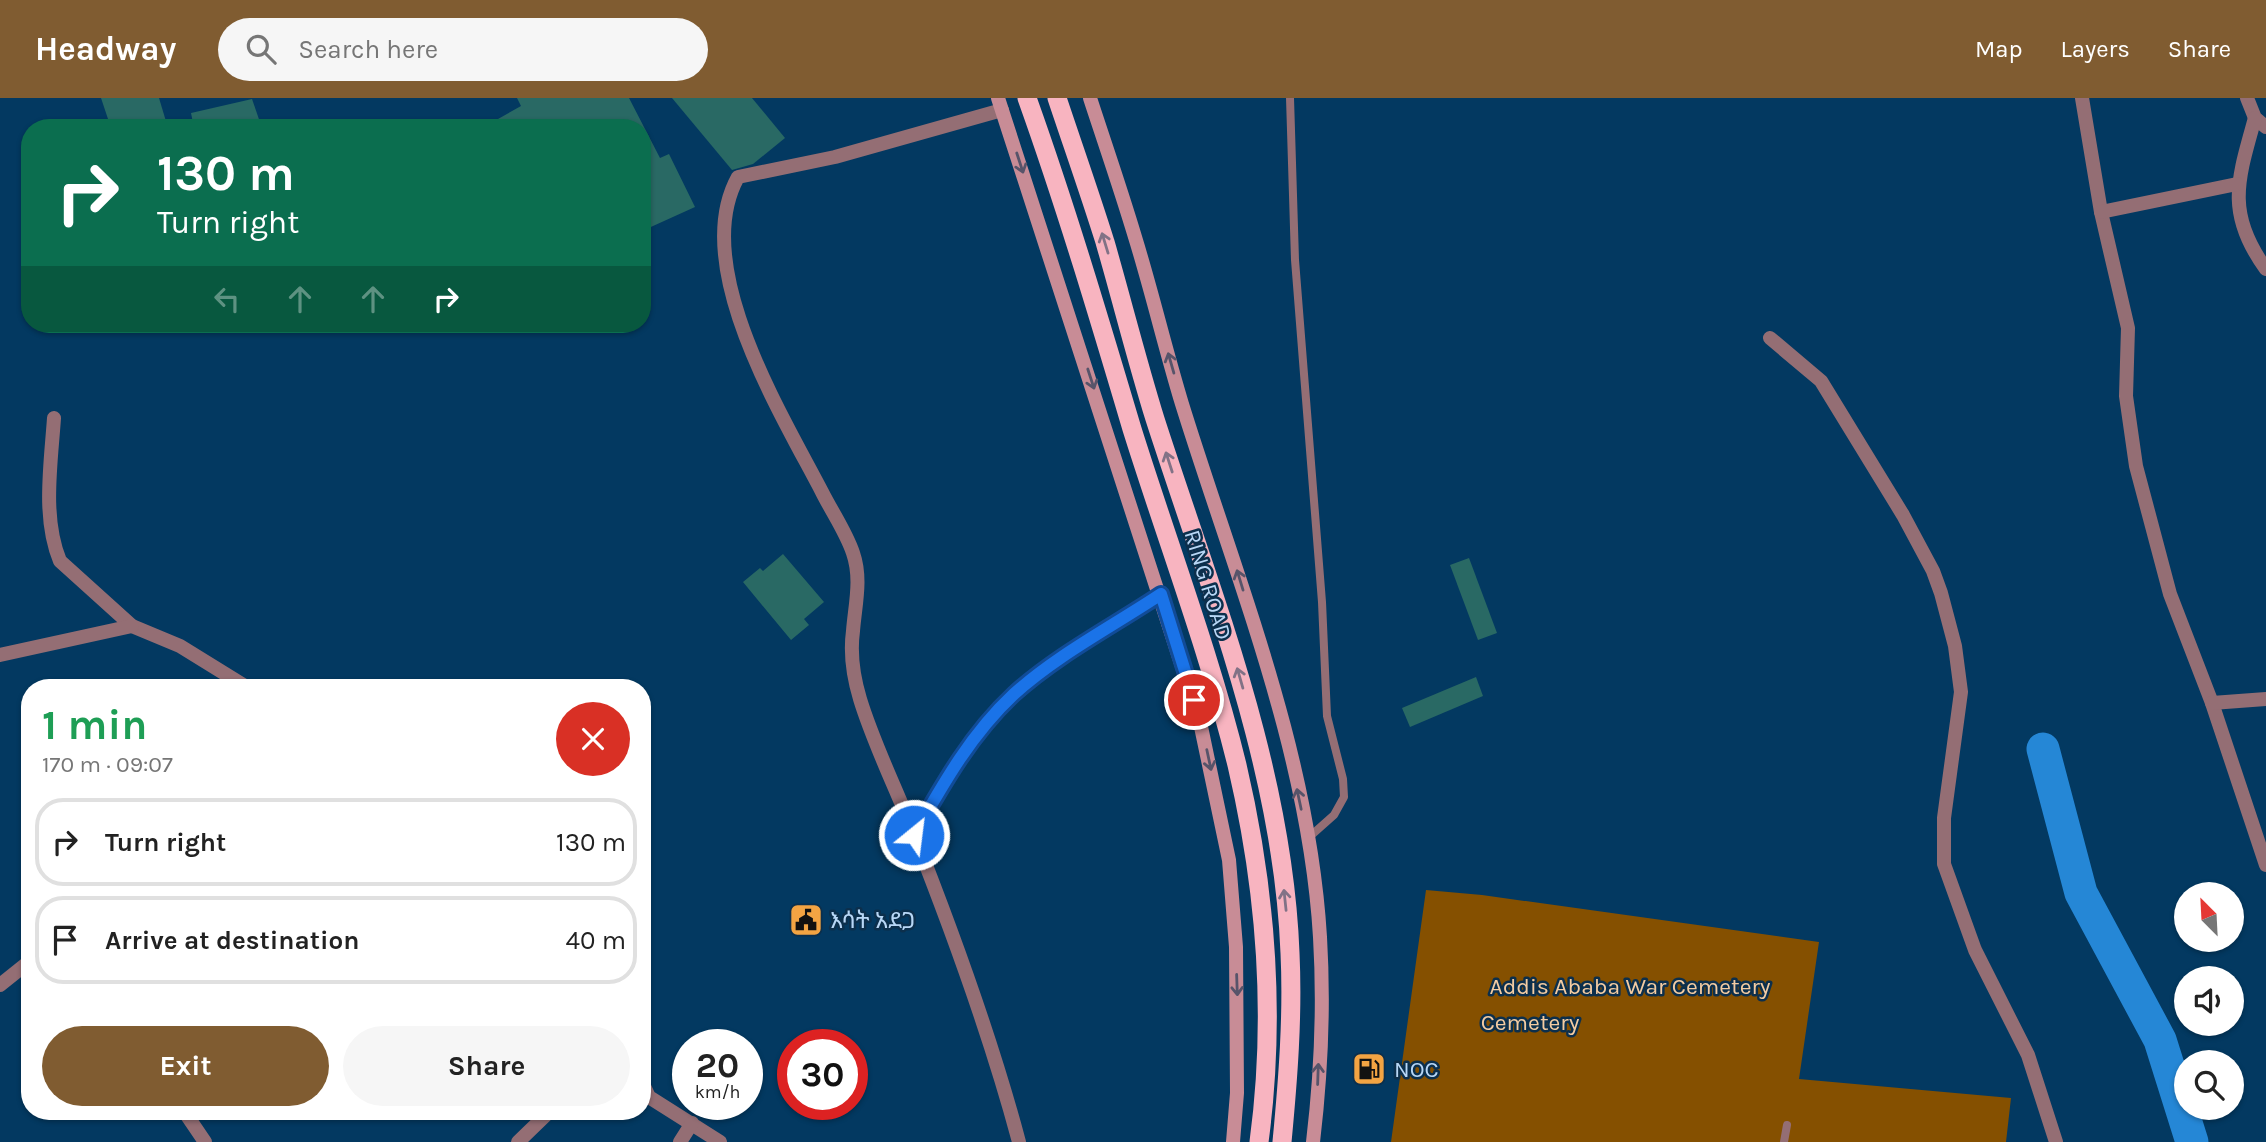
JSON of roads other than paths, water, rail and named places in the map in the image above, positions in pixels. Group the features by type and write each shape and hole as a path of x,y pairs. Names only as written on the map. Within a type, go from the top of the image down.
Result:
{"highway":[{"name":"RING ROAD","path":"1027,98 1105,330 1237,765 1253,846 1265,952 1269,1050 1259,1142"},
{"name":"RING ROAD","path":"1057,98 1104,239 1158,428 1231,646 1269,788 1280,851 1290,952 1289,1066 1282,1142"}],"main road":[{"name":"RING ROAD","path":"1090,98 1135,235 1182,403 1268,668 1307,839 1320,936 1321,997 1313,1142"},
{"path":"1000,104 1161,594 1200,722 1229,860 1238,1023 1233,1142"}],"street":[{"path":"2082,98 2101,212 2128,328 2126,396 2136,466 2170,594 2212,703 2266,865"},
{"path":"2247,98 2260,122 2237,184 2241,218 2250,244 2266,269"},
{"path":"1000,104 835,157 738,177 730,190 724,224 724,253 737,311 774,400 853,554 858,599 852,634 853,666 860,699 914,835 991,1050 1019,1142"},
{"path":"2101,212 2237,184"},
{"path":"1770,338 1821,381 1903,515 1937,582 1955,646 1961,692 1944,818 1944,864 1975,950 2028,1055 2056,1142"},
{"path":"54,418 50,514 54,546 60,561 132,626 180,646 233,679"},
{"path":"914,835 948,774 980,730 1015,693 1161,594"},
{"path":"0,655 132,626"},
{"path":"2212,703 2266,699"},
{"path":"0,985 21,968"},
{"path":"651,1099 720,1142"},
{"path":"190,1120 205,1142"},
{"path":"518,1142 541,1120"},
{"path":"680,1142 692,1123"}],"lane":[{"path":"1290,98 1295,260 1323,614 1327,716 1343,779 1344,797 1334,815 1307,839"},
{"path":"1784,1142 1787,1125"}],"waterway":[{"path":"2043,749 2081,893 2160,1040 2192,1142"}],"place":[{"name":"እሳት አደጋ","path":"806,920"},
{"name":"NOC","path":"1369,1069"}],"park label":[{"name":"Addis Ababa War Cemetery","path":"1630,986"},
{"name":"Cemetery","path":"1530,1022"}]}
